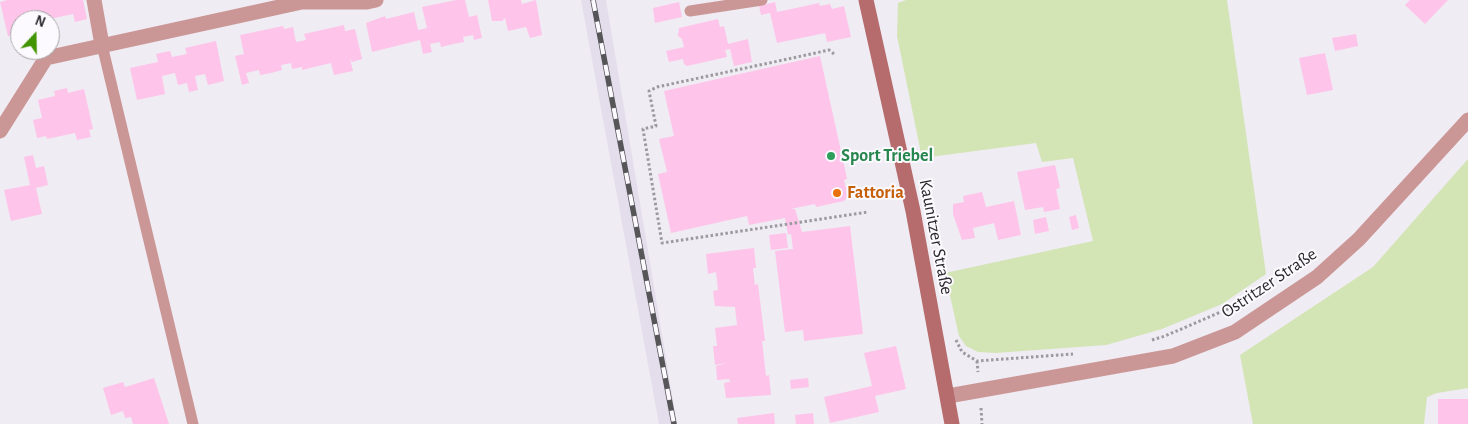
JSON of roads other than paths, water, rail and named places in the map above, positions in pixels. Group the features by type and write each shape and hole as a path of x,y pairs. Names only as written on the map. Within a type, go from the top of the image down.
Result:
{"street":[{"path":"94,0 102,45"},
{"path":"0,131 46,58 302,2 367,2 376,0"},
{"name":"Kaunitzer Straße","path":"866,0 913,211 952,424"},
{"name":"Ostritzer Straße","path":"948,396 1173,356 1235,332 1317,277 1359,239 1468,120"}],"lane":[{"path":"690,11 762,0"},
{"path":"102,45 193,424"}],"railway":[{"path":"593,0 674,424"}],"place":[{"name":"Sport Triebel","path":"831,156"},
{"name":"Fattoria","path":"837,193"}]}
